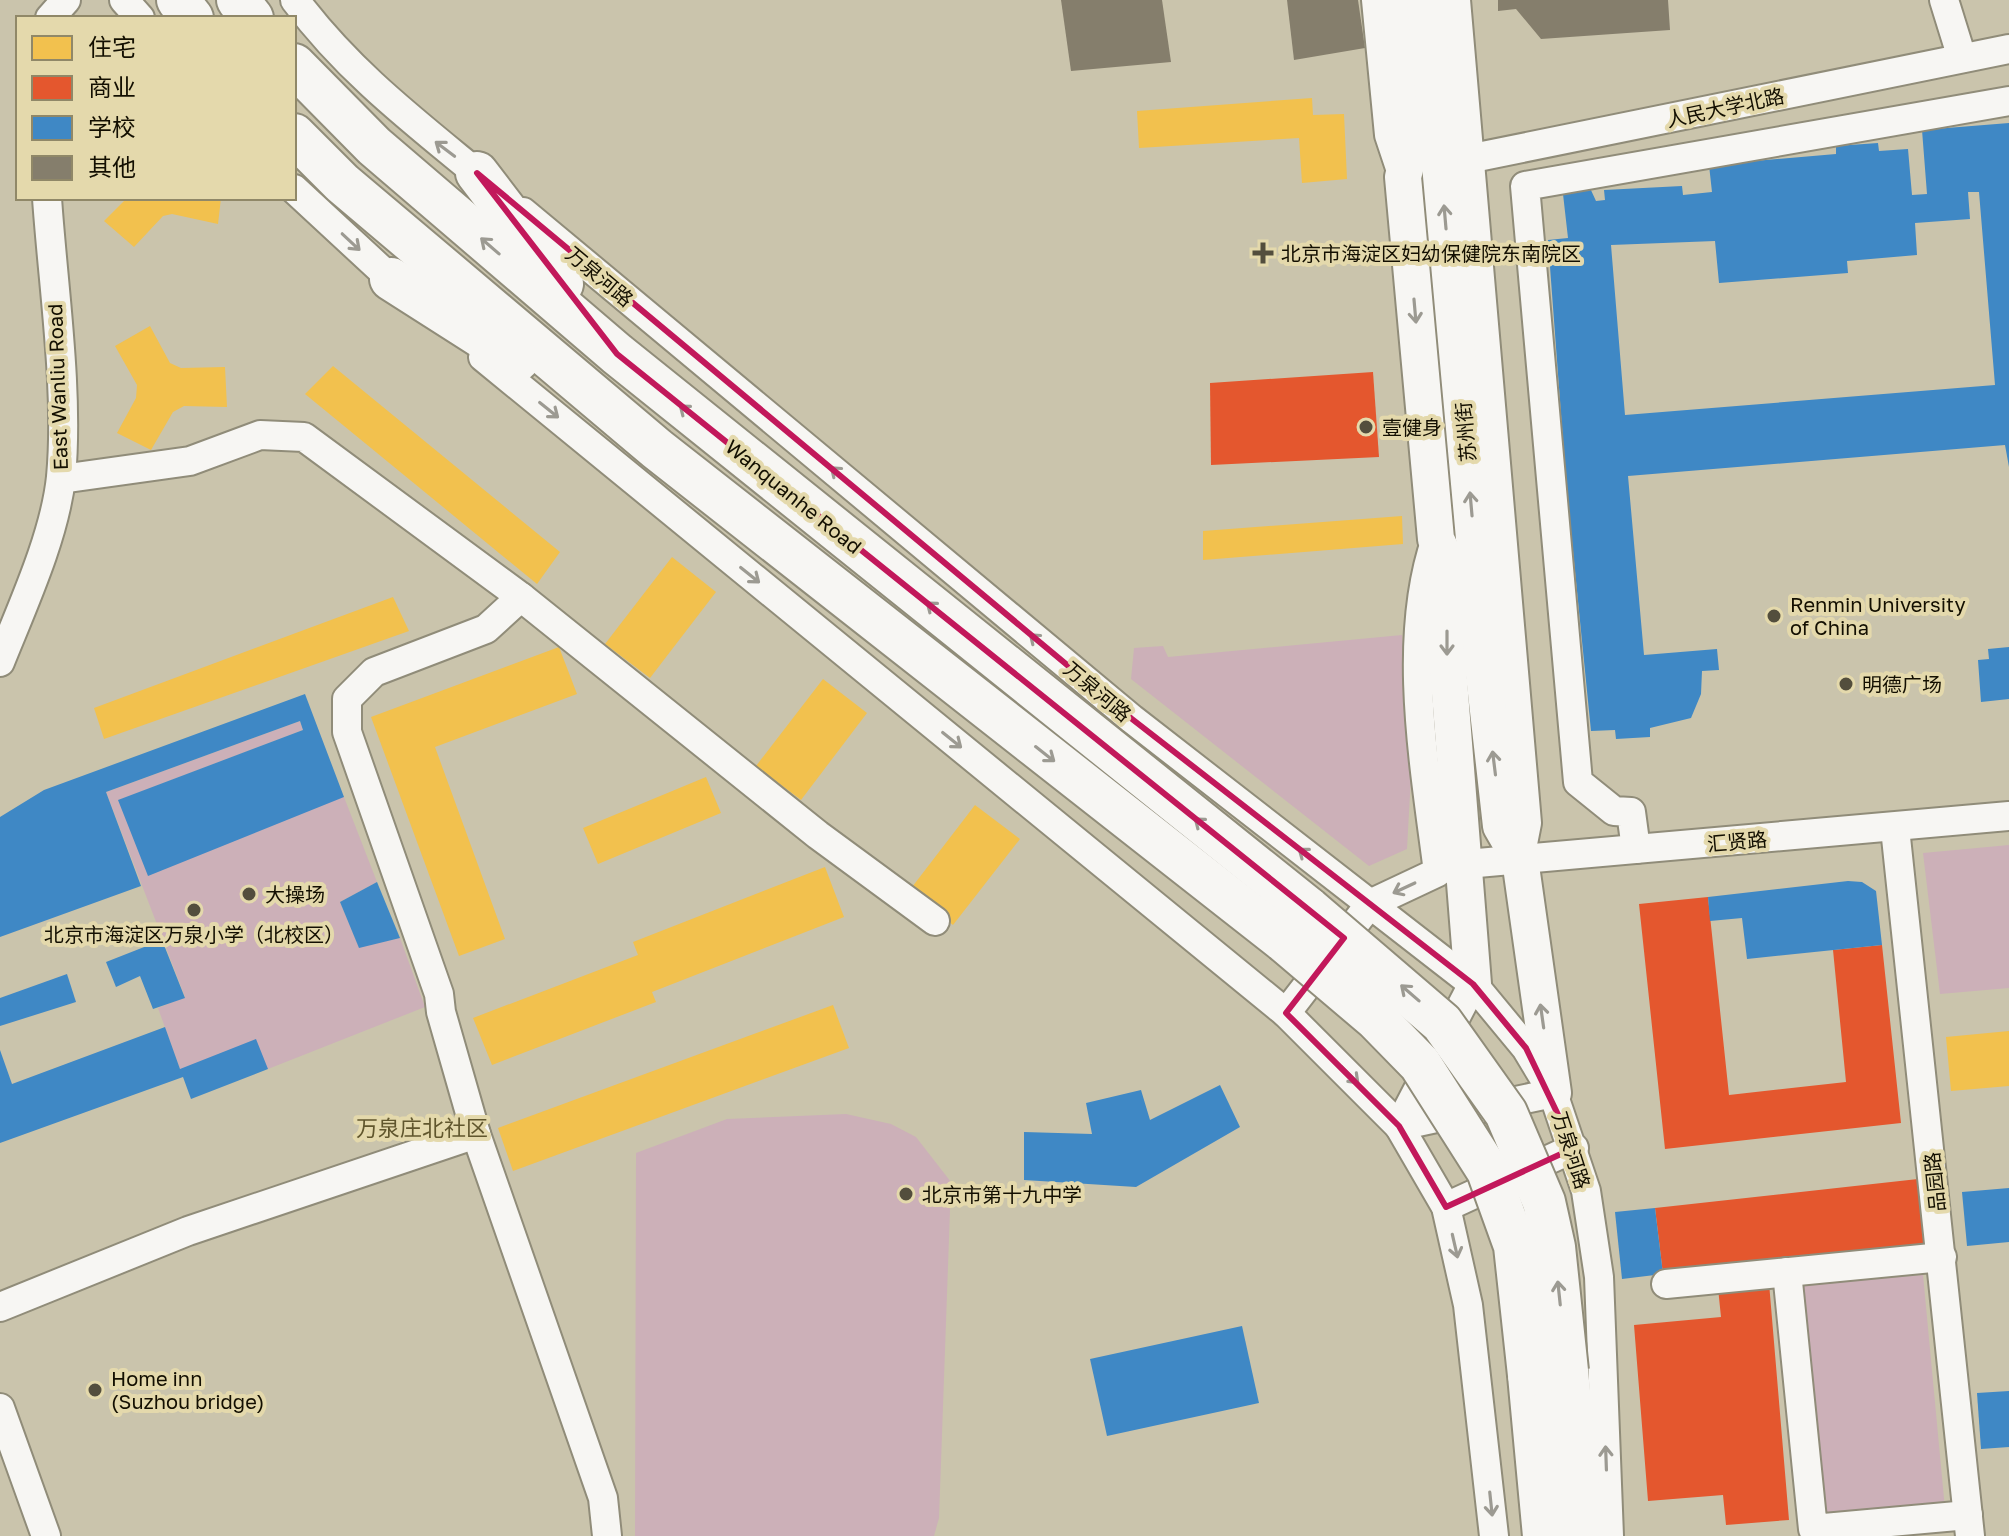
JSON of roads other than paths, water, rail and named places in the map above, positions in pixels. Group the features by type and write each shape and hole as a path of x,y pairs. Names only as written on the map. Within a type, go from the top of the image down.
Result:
{"highway":[{"path":"178,0 190,16"},
{"path":"238,0 250,16"},
{"name":"Wanquanhe Road","path":"296,67 374,146 1296,925"},
{"path":"296,137 342,183 657,449 1296,925 1442,1023 1506,1113 1544,1202 1554,1247 1544,1536"},
{"path":"477,173 617,354"},
{"path":"391,279 657,449"},
{"path":"1548,1373 1583,1536"}],"main road":[{"name":"苏州街","path":"1398,0 1411,145 1403,177 1436,539 1447,563 1452,868 1473,984"},
{"name":"苏州街","path":"1425,0 1455,162 1501,826 1520,859 1553,1093"}],"street":[{"path":"52,16 66,0"},
{"name":"万泉河路","path":"295,0 328,45 430,138 477,173 1132,719 1473,984 1526,1048 1553,1093 1586,1191 1599,1277 1609,1536"},
{"path":"1376,0 1389,135 1403,177"},
{"name":"苏州街","path":"1455,162 1456,0"},
{"path":"1944,0 1962,58"},
{"name":"人民大学北路","path":"1455,162 2009,49"},
{"path":"1636,849 1631,812 1614,811 1578,782 1525,186 2009,101"},
{"path":"296,191 391,279 1286,1013 1399,1126 1446,1207 1468,1305 1494,1536"},
{"name":"East Wanliu Road","path":"0,662 49,531 61,479 61,407 47,200"},
{"path":"61,479 190,461 260,435 304,437 521,597 818,835 935,921"},
{"path":"521,597 486,629 374,672 347,699 347,732 439,994 441,1012 476,1134 603,1498 607,1536"},
{"name":"汇贤路","path":"1370,904 1452,868 1520,859 2009,816"},
{"name":"品园路","path":"1895,828 1969,1525"},
{"path":"1286,1013 1370,904"},
{"path":"1399,1126 1473,984"},
{"path":"1399,1126 1553,1093"},
{"path":"0,1307 188,1231 476,1134"},
{"path":"1446,1207 1574,1148"},
{"path":"1666,1284 1942,1257"},
{"path":"1787,1272 1813,1529 1969,1525"},
{"path":"0,1408 46,1536"}],"place":[{"name":"北京市海淀区妇幼保健院东南院区","path":"1263,253"},
{"name":"壹健身","path":"1366,427"},
{"name":"Renmin University of China","path":"1774,616"},
{"name":"明德广场","path":"1846,684"},
{"name":"大操场","path":"249,894"},
{"name":"北京市海淀区万泉小学（北校区）","path":"194,910"},
{"name":"北京市第十九中学","path":"906,1194"},
{"name":"Home inn (Suzhou bridge)","path":"95,1390"}],"district":[{"name":"万泉庄北社区","path":"422,1127"}]}
